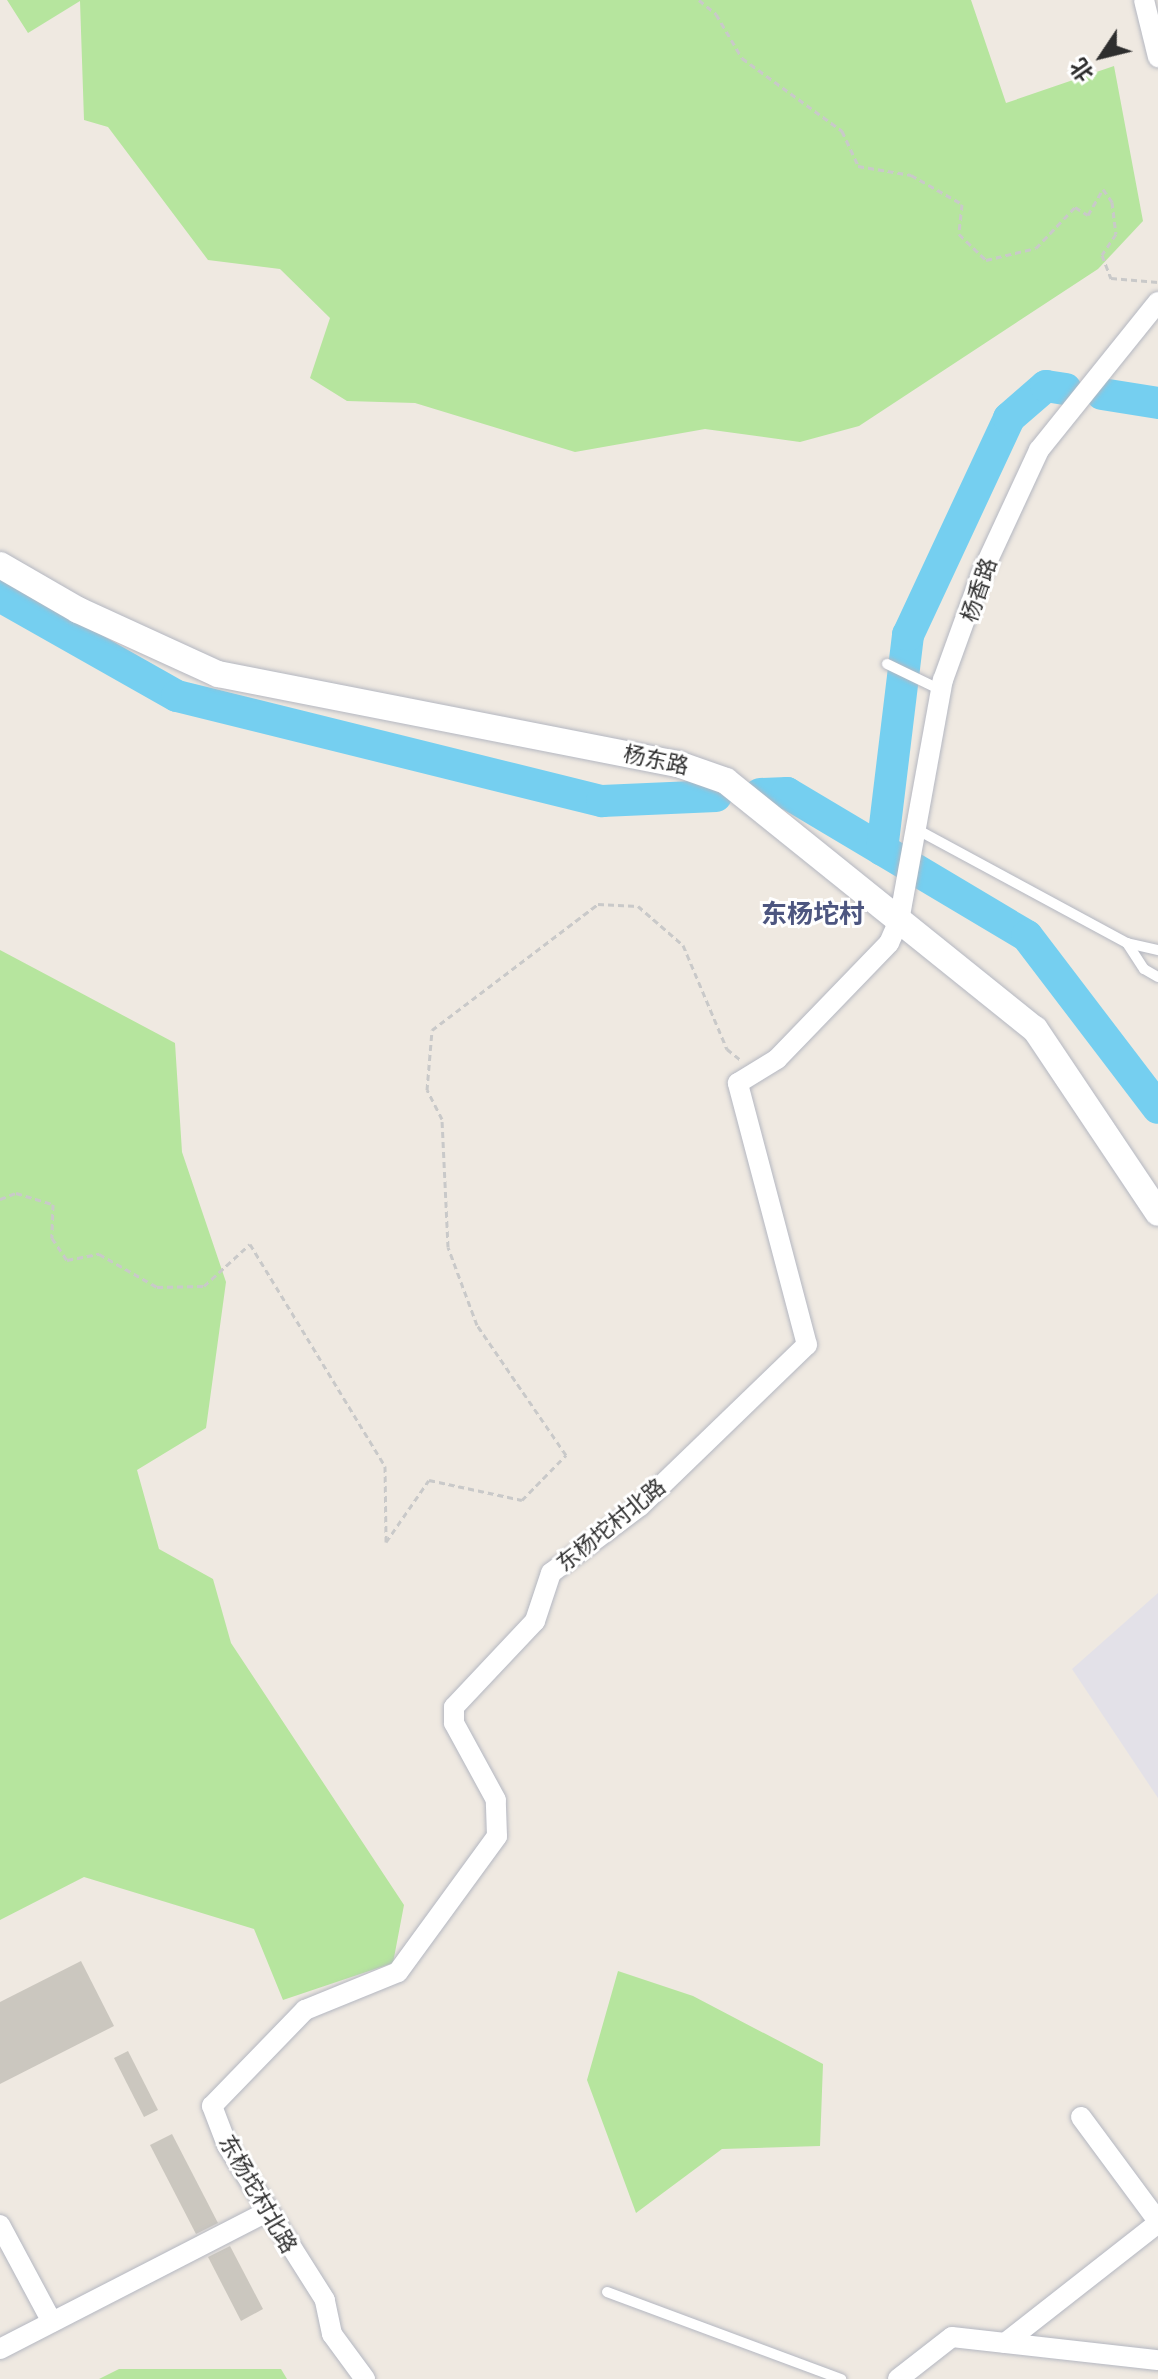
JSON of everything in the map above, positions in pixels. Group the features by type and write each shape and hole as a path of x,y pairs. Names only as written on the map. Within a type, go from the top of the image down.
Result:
{"street":[{"path":"1144,0 1158,57"},
{"name":"杨香路","path":"901,910 941,690 981,575 1039,450 1158,302"},
{"name":"杨东路","path":"0,565 78,610 218,674 700,770 726,781 901,910 1035,1029 1158,1213"},
{"name":"东杨坨村北路","path":"365,2379 332,2334 325,2300 227,2145 212,2106 305,2010 398,1972 497,1836 496,1800 454,1723 454,1707 535,1621 551,1573 640,1506 807,1345 738,1083 777,1059 889,943 901,910"},
{"path":"1005,2343 1158,2222 1081,2117"},
{"path":"0,2349 267,2212"},
{"path":"0,2225 52,2322"},
{"path":"898,2379 952,2337 1158,2360"}],"lane":[{"path":"887,664 941,690"},
{"path":"914,837 1127,943 1158,950"},
{"path":"1127,943 1144,969 1158,977"},
{"path":"607,2292 841,2379"}],"path":[{"path":"699,0 716,14 742,58 842,131 858,166 911,175 962,204 959,234 986,260 1036,248 1075,207 1088,215 1103,189 1112,202 1116,234 1102,255 1111,278 1158,282"},
{"path":"0,1199 16,1193 53,1204 52,1238 67,1260 99,1254 157,1287 204,1286 250,1244 385,1466 386,1542 429,1480 522,1500 566,1455 477,1325 448,1247 442,1119 427,1090 432,1030 598,904 638,906 683,945 727,1049 758,1073"}],"shaded area":[{"path":"1158,1593 1158,1798 1072,1669"}],"green space":[{"path":"7,0 971,0 1006,103 1114,66 1143,221 1098,269 859,426 800,442 705,429 575,452 415,403 347,401 310,378 330,318 280,269 208,260 108,127 84,120 80,1 28,33"},
{"path":"0,950 175,1043 182,1152 226,1282 206,1428 137,1470 159,1549 213,1579 231,1643 404,1905 393,1963 283,2000 254,1929 84,1877 0,1920"},
{"path":"618,1971 693,1996 823,2064 820,2146 722,2149 636,2213 587,2080"},
{"path":"119,2369 281,2369 287,2379 99,2379"}],"building":[{"path":"81,1961 114,2026 0,2084 0,2002"},
{"path":"128,2051 158,2110 144,2117 114,2058"},
{"path":"172,2134 218,2223 196,2234 150,2145"},
{"path":"230,2246 263,2309 241,2321 208,2257"}],"waterway":[{"path":"882,850 908,635 1009,418 1046,386 1066,389"},
{"path":"1102,394 1158,403"},
{"path":"0,596 177,696 602,801 716,796"},
{"path":"760,794 787,793 1027,936 1158,1108"}],"district":[{"name":"东杨坨村","path":"813,915"}]}
